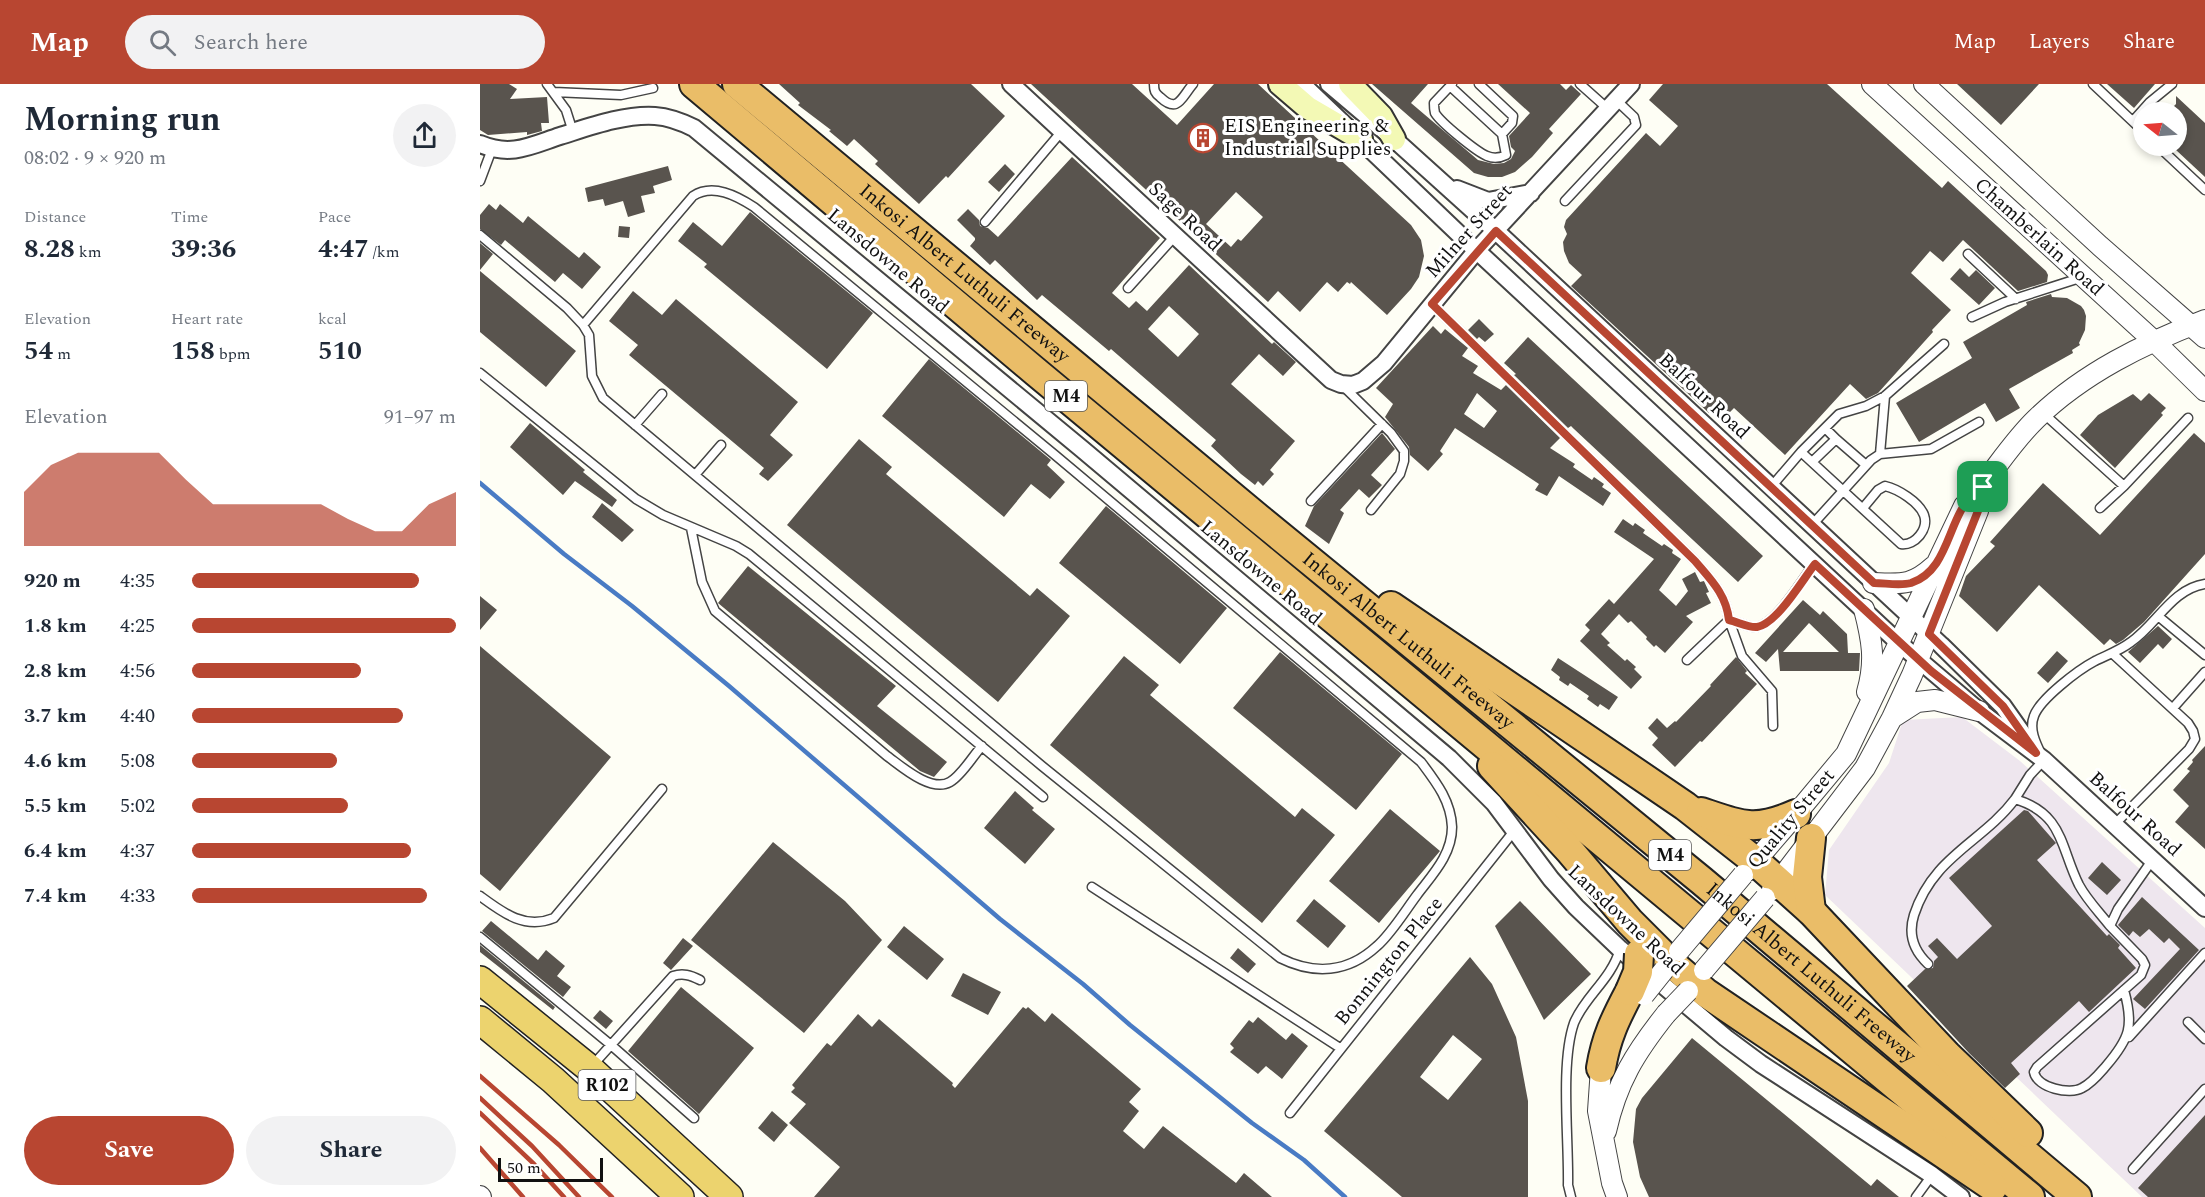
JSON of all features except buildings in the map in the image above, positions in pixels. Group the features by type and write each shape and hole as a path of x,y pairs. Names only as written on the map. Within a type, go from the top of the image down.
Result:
{"highway":[{"name":"Inkosi Albert Luthuli Freeway","path":"694,84 1036,372 2030,1197"},
{"name":"Inkosi Albert Luthuli Freeway","path":"737,84 1258,518 1702,881 2077,1197"},
{"path":"1258,518 1685,806 1772,889 1811,911 1947,1055 2094,1197"},
{"path":"1440,705 1518,797 1569,850 1630,922 1706,993 2007,1197"},
{"path":"1685,806 1751,827 1775,823 1804,826 1811,911"},
{"path":"1601,1068 1612,1024 1637,993 1638,972 1629,952 1630,922"},
{"name":"R102","path":"480,980 589,1068 729,1197"},
{"name":"R102","path":"480,1020 553,1080 680,1197"}],"main road":[{"path":"1280,84 1308,108 1361,139"},
{"path":"1350,84 1381,116 1394,139"}],"street":[{"name":"Sage Road","path":"1011,84 1336,382"},
{"name":"Balfour Road","path":"1302,84 1694,453 1899,642 1979,711 2040,756 2205,908"},
{"name":"Balfour Road","path":"1329,84 1496,231 1929,634 2003,706 2040,756"},
{"name":"Milner Street","path":"1336,382 1353,384 1363,381 1384,363 1477,250 1630,84"},
{"name":"Chamberlain Road","path":"1872,84 2155,342 2205,391"},
{"name":"Chamberlain Road","path":"1924,84 2100,246 2201,328"},
{"name":"Lansdowne Road","path":"486,147 520,150 573,132 632,118 655,116 676,120 694,128 1082,449 1449,758 1480,787 1551,879 1576,907 1726,1038 1761,1064 1932,1174 1961,1197"},
{"path":"1435,177 1462,192 1488,201 1531,193"},
{"name":"Quality Street","path":"1604,1140 1613,1101 1627,1068 1666,1014 1772,889 1804,826 1853,741 1964,506 1983,487 2013,444 2064,395 2125,355 2155,342 2201,328"},
{"path":"1694,453 1712,432"},
{"name":"Quality Street","path":"1637,993 1671,961 1749,868 1804,826 1865,768 1919,660 1978,511 1983,487"},
{"path":"1874,583 1912,582 1923,576 1938,562"},
{"path":"1853,741 1873,673 1873,652 1864,609"},
{"path":"1892,718 1917,702 1935,700 1979,711"},
{"name":"Quality Street","path":"1601,1068 1598,1110 1612,1183 1617,1197"}],"lane":[{"path":"547,84 566,110 573,132"},
{"path":"1154,84 1156,94 1170,106 1177,104 1193,84"},
{"path":"1479,84 1513,116 1512,123 1502,134"},
{"path":"1565,201 1636,125 1637,120 1580,84"},
{"path":"2093,84 2133,121"},
{"path":"2150,102 2172,84"},
{"path":"1451,85 1502,134 1506,155 1497,158 1490,157 1474,149 1441,120 1434,111 1434,103 1451,85"},
{"path":"554,92 621,95 653,88"},
{"path":"985,222 1062,131"},
{"path":"480,181 486,147"},
{"path":"2169,156 2205,190"},
{"path":"480,235 567,308 583,325 588,335 592,376 603,398 1042,766 1280,958 1298,967 1324,971 1353,963 1378,946 1439,867 1448,851 1452,830 1450,809 1437,784 1421,762 754,207 738,197 707,191 693,196 583,325"},
{"path":"1128,288 1175,236"},
{"path":"1968,254 2016,299"},
{"path":"1972,317 2016,299 2083,277"},
{"path":"1432,304 1695,561 1727,605 1729,620 1742,656 1772,691 1773,726"},
{"path":"1771,487 1801,452 1839,414 1866,406 1885,396 1944,344"},
{"path":"480,373 636,499 691,528 736,546 748,554 1043,797"},
{"path":"1336,382 1382,423 1404,450 1404,461 1400,474 1371,510"},
{"path":"635,425 662,394"},
{"path":"1880,454 1885,396"},
{"path":"2043,413 2124,486"},
{"path":"2100,508 2188,418"},
{"path":"1812,525 1866,465 1880,454 1931,449 1979,422"},
{"path":"1311,501 1382,423"},
{"path":"1825,428 1866,465"},
{"path":"1812,462 1836,439"},
{"path":"695,475 722,445"},
{"path":"1801,452 1901,544 1911,543 1919,537 1924,528 1923,513 1912,501 1885,486 1878,490 1863,508"},
{"path":"691,528 702,582 715,611 886,756 915,775 940,785 949,783 956,777 982,746"},
{"path":"1729,620 1756,627 1763,625 1775,616 1815,564"},
{"path":"1928,964 1915,948 1911,930 1922,894 1934,875 2008,809 2015,799 2040,756 2035,741 2034,717 2043,703 2074,675 2133,641 2184,591 2205,584"},
{"path":"2158,616 2205,655"},
{"path":"1687,660 1729,620"},
{"path":"2113,654 2173,708 2195,736 2194,743 2115,824"},
{"path":"2173,708 2205,672"},
{"path":"480,896 520,920 543,923 554,918 662,789"},
{"path":"2015,799 2033,804 2051,823 2061,837 2079,884 2110,926 2144,962 2141,975 2037,1067 2034,1072 2040,1082 2060,1089 2075,1091 2082,1089 2097,1077 2126,1040 2205,954"},
{"name":"Bonnington Place","path":"1290,1113 1514,831"},
{"path":"2110,926 2118,909 2153,859"},
{"path":"1092,887 1340,1048"},
{"path":"480,937 611,1045 694,1118"},
{"path":"1571,1197 1568,1185 1567,1069 1571,1036 1580,1012 1629,952"},
{"path":"589,1068 672,976 690,975 700,980"},
{"path":"2124,990 2129,1022 2126,1040"},
{"path":"2188,1022 2205,1039"},
{"path":"2133,1169 2205,1089"},
{"path":"1916,1197 1932,1174"}],"shaded area":[{"path":"1962,717 2020,761 2205,928 2205,1197 2142,1197 1825,895 1829,850 1889,763 1903,720"}],"waterway":[{"path":"480,483 564,554 632,606 729,686 1000,919 1252,1123 1304,1160 1345,1197"}],"railway":[{"path":"480,1076 559,1145 612,1197"},
{"path":"480,1098 532,1146 579,1197"},
{"path":"480,1113 534,1164 564,1197"},
{"path":"480,1148 523,1197"}],"place":[{"name":"EIS Engineering & Industrial Supplies","path":"1203,138"}],"route":[{"path":"1496,231 1874,583 1902,584 1923,576 1938,562 1964,506 1983,487 1978,511 1929,634 2003,706 2036,753 1979,711 1931,671 1815,564 1775,616 1763,625 1756,627 1729,620 1727,605 1723,597 1695,561 1432,304 1496,231"}]}
